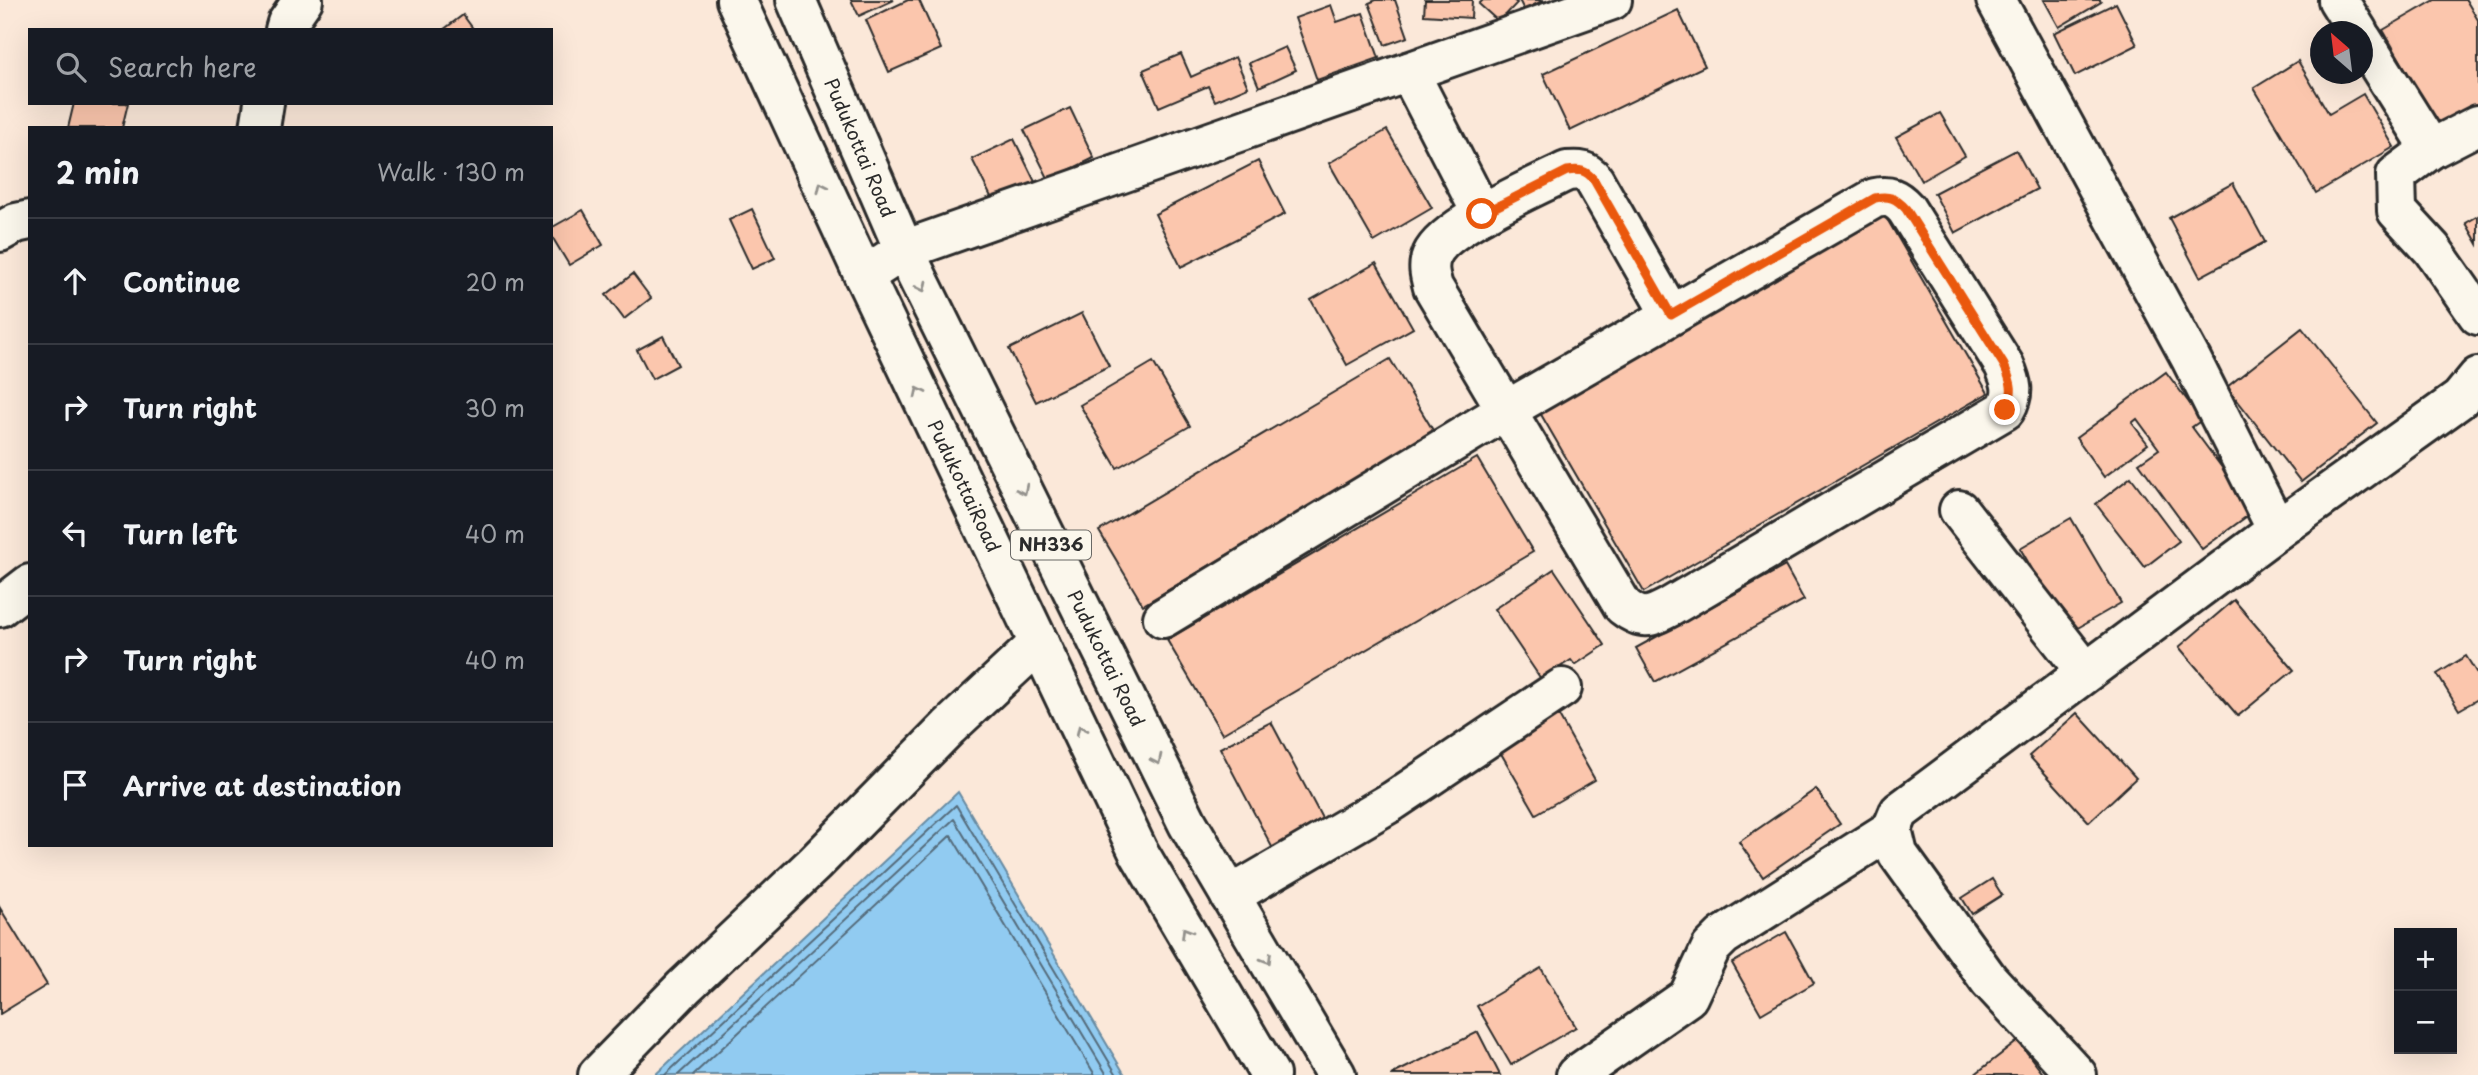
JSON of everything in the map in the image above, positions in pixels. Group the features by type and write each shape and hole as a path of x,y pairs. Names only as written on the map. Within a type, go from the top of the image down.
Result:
{"main road":[{"path":"286,28 303,0"},
{"name":"PudukottaiRoad","path":"736,0 864,276 1138,851 1270,1075"},
{"name":"Pudukottai Road","path":"796,0 904,250 1188,824 1336,1075"},
{"path":"864,276 904,250 1612,0"},
{"path":"1996,0 2168,315 2277,530"},
{"path":"2357,17 2431,149"},
{"path":"1409,72 1482,214"},
{"path":"260,126 264,105"},
{"path":"2478,125 2431,149 2396,175 2397,211 2432,250 2478,315"},
{"path":"1163,618 1505,411 1875,198 1886,195 1898,200 1906,209 1969,309 2004,365 2012,382 2013,397 2005,410 1652,617 1636,617 1623,606 1505,411 1433,287 1429,269 1432,254 1442,241 1482,214 1567,171 1588,172 1671,315"},
{"path":"0,232 16,223 28,220"},
{"path":"2077,1075 1989,980 1898,854 1892,829 1899,811 2277,530 2472,398"},
{"path":"1959,510 2085,671"},
{"path":"0,607 28,586"},
{"path":"598,1075 684,987 814,864 949,727 1039,643"},
{"path":"1057,681 1106,657"},
{"path":"1230,896 1393,801 1562,688"},
{"path":"1576,1075 1688,997 1711,948 1723,936 1892,829"}],"water":[{"path":"958,792 1125,1075 655,1075"}],"building":[{"path":"851,0 894,0 859,16"},
{"path":"908,0 919,0 941,49 889,72 866,20"},
{"path":"1376,0 1395,0 1408,37 1385,45 1369,3"},
{"path":"1425,0 1472,0 1471,18 1424,15"},
{"path":"1483,0 1513,0 1517,3 1499,22 1479,4"},
{"path":"1519,0 1544,0 1524,10"},
{"path":"2044,0 2100,0 2101,2 2059,27"},
{"path":"2435,0 2466,0 2478,20 2478,115 2443,135 2383,30"},
{"path":"2116,3 2137,45 2075,76 2054,33"},
{"path":"1331,5 1337,22 1363,13 1379,58 1317,80 1295,18"},
{"path":"1678,10 1705,66 1570,131 1543,74"},
{"path":"463,15 473,28 446,28"},
{"path":"1285,47 1296,70 1259,87 1249,63"},
{"path":"1181,54 1191,77 1235,57 1248,87 1215,101 1208,86 1159,107 1143,70"},
{"path":"2298,61 2329,114 2363,94 2394,147 2316,193 2254,88"},
{"path":"74,105 128,105 122,126 68,126"},
{"path":"1070,108 1094,158 1049,180 1024,130"},
{"path":"1940,113 1965,156 1921,181 1896,137"},
{"path":"1387,130 1432,208 1374,242 1329,163"},
{"path":"1014,139 1038,188 997,209 972,159"},
{"path":"2016,150 2037,189 1955,233 1934,193"},
{"path":"1258,161 1285,214 1181,267 1155,214"},
{"path":"2233,183 2265,242 2200,277 2169,218"},
{"path":"752,209 775,258 752,269 729,220"},
{"path":"583,210 603,245 569,265 553,238 553,227"},
{"path":"1883,212 1988,393 1644,592 1539,411"},
{"path":"2478,216 2478,244 2466,223"},
{"path":"1376,263 1413,328 1347,365 1311,300"},
{"path":"633,274 651,298 624,319 606,295"},
{"path":"1082,313 1109,366 1036,402 1009,349"},
{"path":"2302,328 2377,423 2301,482 2227,387"},
{"path":"663,336 678,365 652,379 637,350"},
{"path":"1390,359 1434,432 1143,605 1099,531"},
{"path":"1153,362 1190,426 1117,468 1080,405"},
{"path":"2166,372 2202,420 2192,427 2254,511 2202,549 2139,463 2159,449 2137,419 2132,423 2148,444 2104,477 2076,438"},
{"path":"1477,458 1533,552 1222,734 1167,640"},
{"path":"2131,477 2179,541 2145,567 2096,504"},
{"path":"2071,518 2121,603 2069,633 2020,548"},
{"path":"1785,566 1804,600 1655,682 1636,648"},
{"path":"1554,569 1605,645 1575,665 1571,660 1541,679 1494,609"},
{"path":"2234,600 2294,670 2238,716 2179,647"},
{"path":"2466,656 2478,675 2478,699 2459,710 2437,674"},
{"path":"1555,709 1595,780 1536,814 1495,743"},
{"path":"2077,713 2136,778 2089,822 2029,756"},
{"path":"1271,722 1324,822 1273,849 1220,748"},
{"path":"1816,789 1840,824 1763,877 1739,842"},
{"path":"1992,879 2002,895 1972,914 1962,898"},
{"path":"0,908 47,985 0,1014"},
{"path":"1786,932 1814,983 1761,1014 1732,963"},
{"path":"1541,968 1576,1027 1511,1065 1477,1006"},
{"path":"1478,1032 1500,1075 1391,1075"},
{"path":"2018,1041 2044,1075 1974,1075"}],"route":[{"path":"1482,214 1567,171 1588,172 1671,315 1875,198 1886,195 1898,200 1906,209 2004,365 2012,382 2013,397 2005,410"}]}
